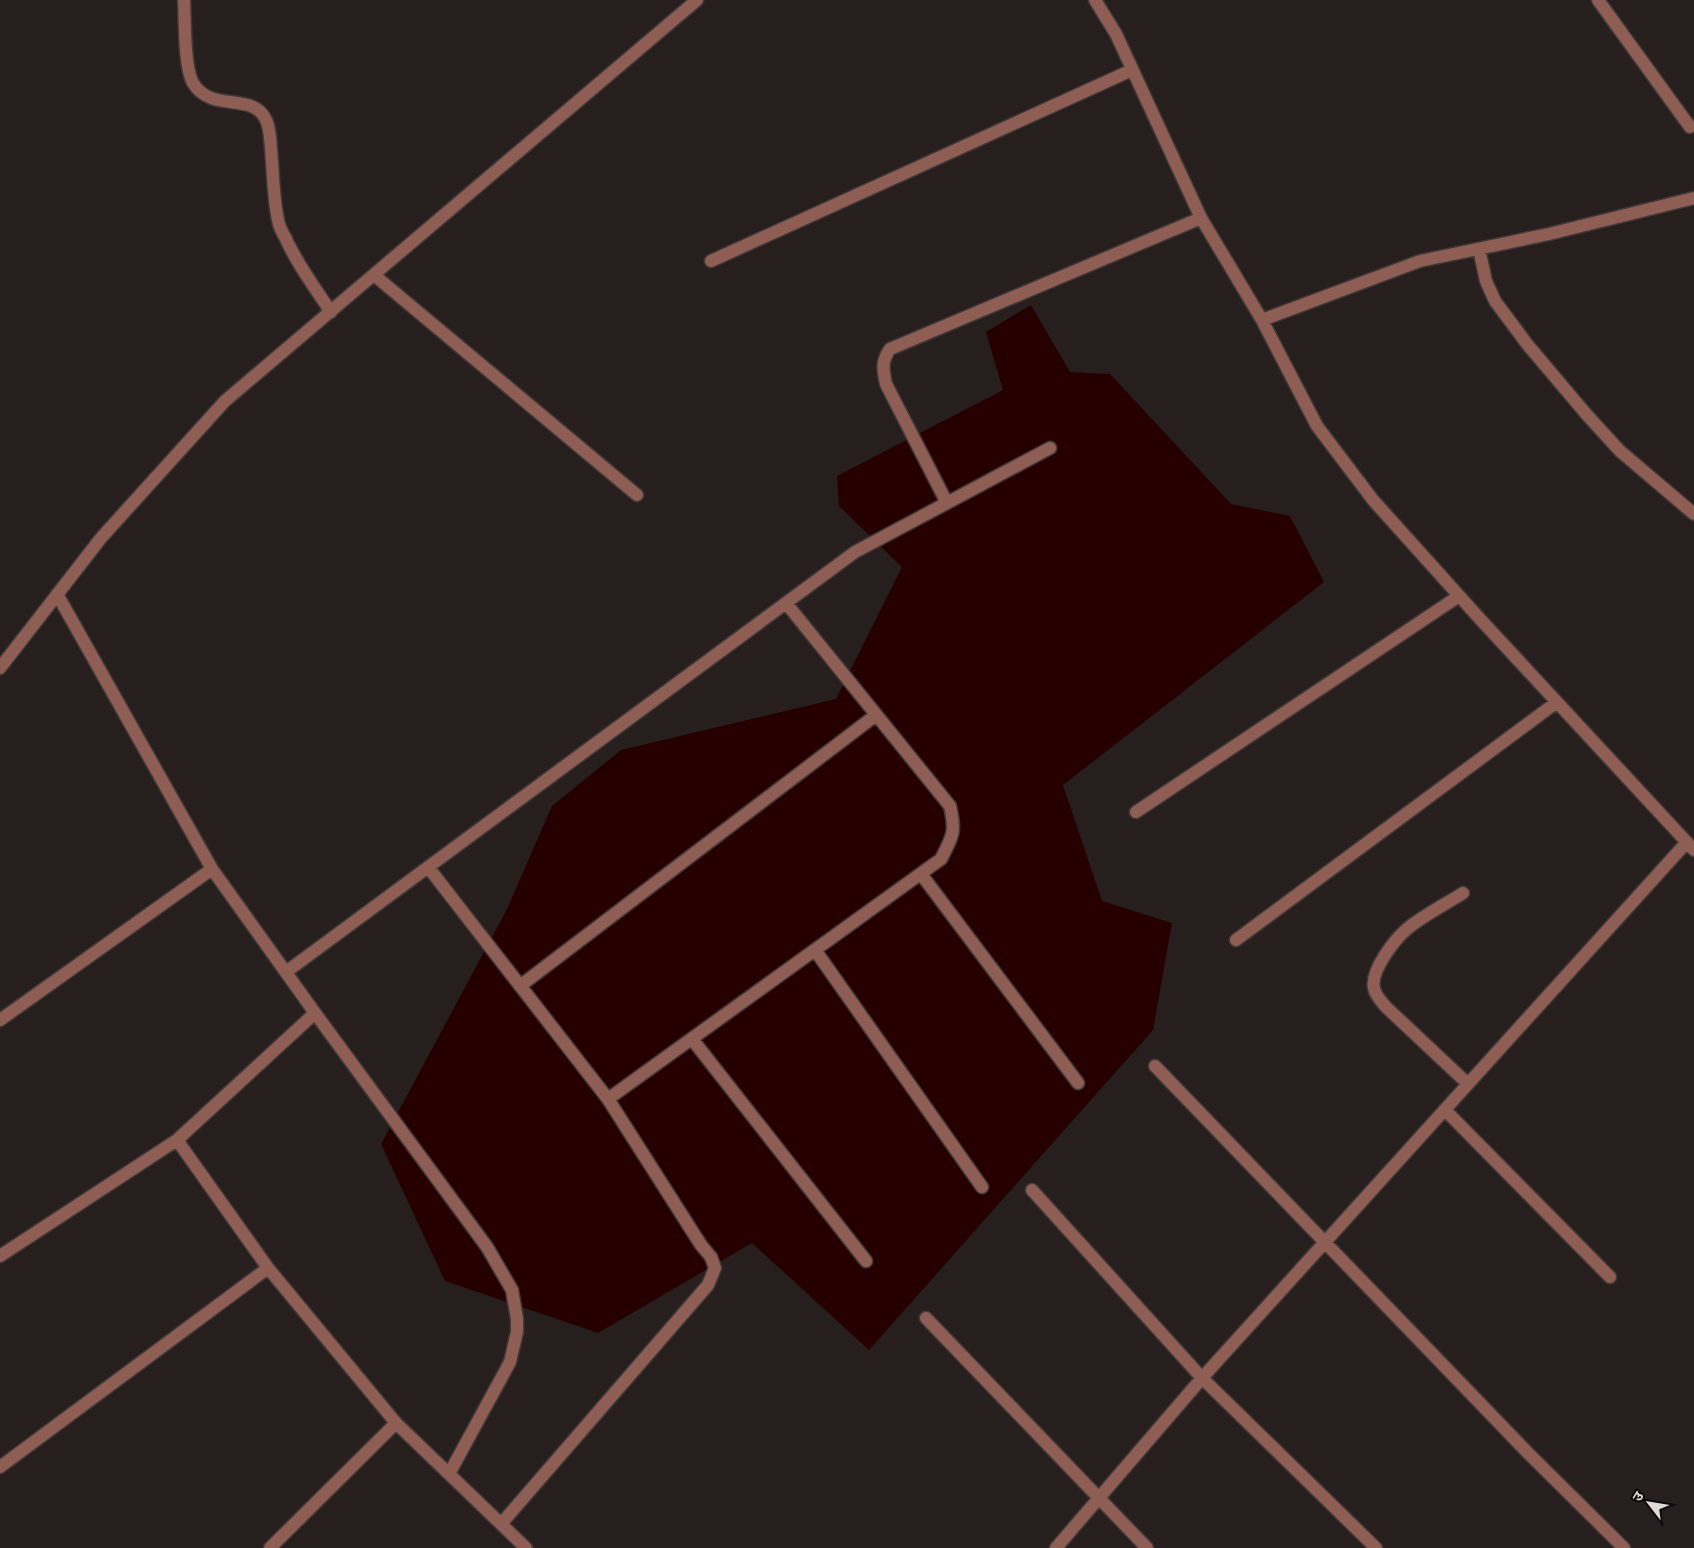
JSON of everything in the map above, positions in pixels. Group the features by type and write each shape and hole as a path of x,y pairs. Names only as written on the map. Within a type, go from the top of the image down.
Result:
{"street":[{"path":"184,0 188,64 192,83 202,94 213,100 247,104 257,109 265,118 269,132 278,221 291,250 331,312"},
{"path":"1056,1548 1202,1378 1468,1084 1691,846 1459,596 1373,500 1317,426 1262,320 1201,218 1116,34 1095,0"},
{"path":"1598,0 1690,127"},
{"path":"0,668 101,538 225,402 691,2"},
{"path":"711,261 1132,70"},
{"path":"1262,320 1420,261 1549,234 1694,198"},
{"path":"947,503 886,384 882,366 890,350 1201,218"},
{"path":"1479,249 1486,281 1495,301 1527,344 1586,415 1620,451 1694,514"},
{"path":"374,275 637,496"},
{"path":"286,972 855,552 1050,448"},
{"path":"57,594 212,869 487,1247 512,1290 517,1326 510,1362 449,1474"},
{"path":"1136,812 1459,596"},
{"path":"608,1099 941,859 952,838 954,824 950,806 786,603"},
{"path":"1236,940 1557,702"},
{"path":"520,986 876,715"},
{"path":"428,867 608,1099 701,1245 711,1257 715,1268 708,1285 501,1524"},
{"path":"0,1020 212,869"},
{"path":"920,874 1078,1083"},
{"path":"1463,893 1408,929 1388,951 1376,971 1373,986 1377,996 1386,1007 1468,1084"},
{"path":"815,950 982,1188"},
{"path":"0,1256 177,1140 315,1013"},
{"path":"692,1038 866,1262"},
{"path":"1155,1066 1522,1447 1624,1548"},
{"path":"1445,1110 1610,1277"},
{"path":"177,1140 268,1268 396,1423 526,1548"},
{"path":"1032,1190 1202,1378 1376,1548"},
{"path":"0,1468 268,1268"},
{"path":"926,1318 1147,1548"},
{"path":"270,1548 396,1423"}],"shaded area":[{"path":"1031,305 1070,372 1110,374 1231,504 1290,516 1324,582 1063,785 1102,901 1172,923 1153,1030 869,1350 752,1243 598,1333 445,1281 381,1144 507,909 552,806 621,750 836,699 902,567 839,506 837,476 1003,390 986,332"}]}
